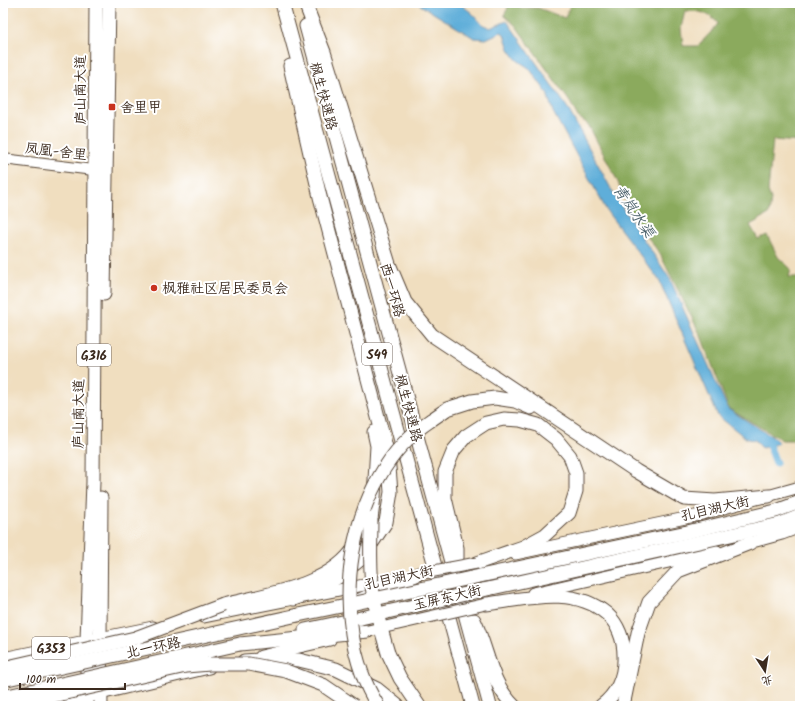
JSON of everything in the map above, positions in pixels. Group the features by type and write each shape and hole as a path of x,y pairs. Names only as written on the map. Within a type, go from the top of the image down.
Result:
{"highway":[{"name":"庐山南大道","path":"87,702 93,639 102,352 101,171 96,3"},
{"name":"庐山南大道","path":"101,171 109,3"},
{"path":"278,3 320,197 388,456 391,492 386,522 362,558 340,576 318,589 294,598"},
{"name":"枫生快速路","path":"282,3 473,706"},
{"name":"西一环路","path":"300,3 365,250 458,586"},
{"path":"305,3 324,52 389,264 405,302 432,335 636,471 684,499 715,501 769,496"},
{"path":"356,334 377,446 371,519 370,562 373,593 379,622 388,653 400,678 419,706"},
{"path":"378,706 361,671 353,642 350,609 350,578 355,534 370,492 392,456 417,429 447,409 472,401 496,398 515,401 565,424"},
{"path":"477,562 523,547 545,535 569,513 576,492 576,473 570,456 556,438 538,425 520,420 504,419 486,423 466,436 454,450 445,472 445,498 457,548 458,586 478,628 491,670 507,699 514,706"},
{"name":"孔目湖大街","path":"240,644 483,590 596,557 768,513 800,502"},
{"name":"孔目湖大街","path":"3,680 480,576 780,524 800,516"},
{"path":"3,668 135,638 224,605 303,585 330,572 351,554 371,519"},
{"path":"622,706 638,633 649,602 678,571 750,543"},
{"path":"351,604 418,574"},
{"name":"S49","path":"458,586 490,706"},
{"path":"486,604 548,596 567,596 584,600 598,606 612,620 621,636 624,653 624,671 618,687 607,702 601,706"},
{"path":"240,644 368,631"},
{"name":"庐山南大道","path":"93,639 101,700"},
{"name":"北一环路","path":"3,697 240,644"},
{"path":"240,661 273,659 299,660 336,669 378,689 398,706"},
{"path":"8,706 186,666 210,664 249,664 286,671 323,685 354,706"},
{"path":"617,706 630,667"}],"main road":[{"name":"凤凰-舍里","path":"3,158 101,171"},
{"name":"玉屏东大街","path":"93,639 477,562 695,516 800,487"},
{"name":"玉屏东大街","path":"50,706 101,700 240,661 750,543 800,527"},
{"name":"G353","path":"3,658 93,639"}],"green space":[{"path":"506,3 518,3 520,8 538,8 565,18 571,3 800,3 800,142 773,140 768,191 771,199 769,214 750,225 758,239 767,235 778,257 791,269 789,277 800,277 800,440 782,440 729,409 701,336 660,254 631,214 617,180 588,124 578,117 570,102 516,26 504,15 508,8","holes":["685,11 707,14 718,23 698,46 683,46 681,28"]}],"water":[{"path":"417,3 459,3 472,13 482,24 490,28 507,21 567,107 616,198 670,279 728,409 774,438 779,443 762,448 755,440 747,439 718,416 659,280 608,213 553,112 547,93 529,68 517,60 509,49 504,34 501,32 486,39 474,38"}],"waterway":[{"name":"青岚水渠","path":"766,437 776,463"}],"place":[{"name":"舍里甲","path":"112,107"},
{"name":"枫雅社区居民委员会","path":"154,288"}]}
